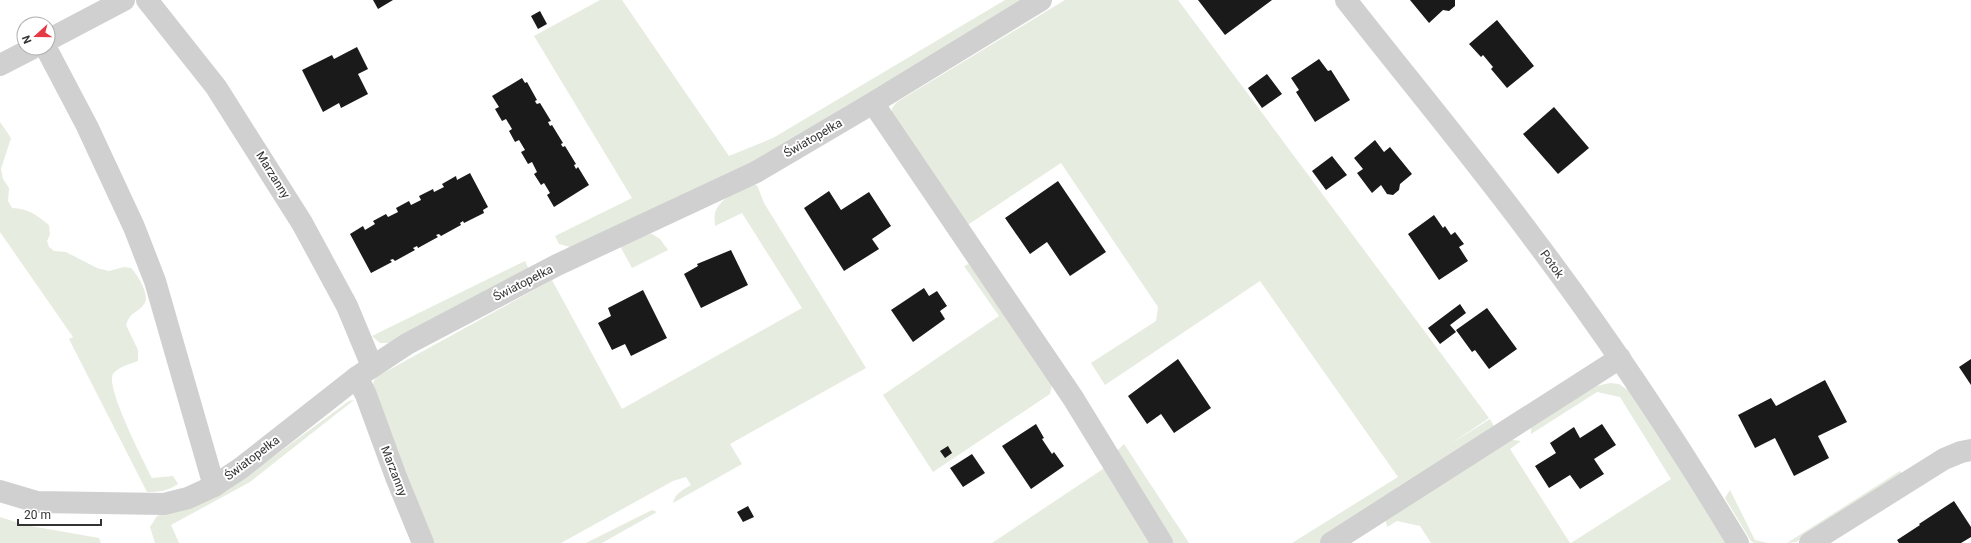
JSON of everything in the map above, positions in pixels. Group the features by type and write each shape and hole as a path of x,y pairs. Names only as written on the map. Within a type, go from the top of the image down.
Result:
{"street":[{"path":"56,36 124,0"},
{"name":"Marzanny","path":"147,0 216,87 302,223 347,306 364,372 366,395 423,543"},
{"name":"Światopełka","path":"0,491 37,502 164,504 188,498 214,486 242,468 364,372 445,323 550,269 756,172 873,103 1041,0"},
{"name":"Potok","path":"1346,0 1533,237 1620,358 1670,432 1738,543"},
{"path":"0,65 17,56"},
{"path":"50,56 94,140 134,227 154,281 214,486"},
{"path":"873,103 1073,398 1162,543"},
{"path":"1331,543 1620,358"},
{"path":"1810,543 1944,459 1960,452 1971,450"}],"shaded area":[{"path":"600,0 622,0 729,156 773,138 1005,0 1024,0 768,155 574,248 559,244 555,236 632,198 534,36"},
{"path":"1065,0 1178,0 1489,418 1449,445 1490,419 1495,428 1319,543 1292,543 1398,477 1260,281 1105,385 1091,363 1156,321 1158,307 1061,163 966,226 892,117 892,108 897,102"},
{"path":"0,122 11,138 1,169 3,179 9,188 8,201 12,208 32,213 49,225 50,234 47,241 49,247 54,251 66,252 97,268 109,271 124,267 131,268 137,275 145,291 146,300 144,304 130,317 126,325 138,350 138,361 118,369 113,374 112,382 126,425 152,478 173,476 178,484 167,490 147,492 69,339 73,337 0,232"},
{"path":"750,184 757,185 764,203 866,368 730,444 742,464 673,503 677,494 691,485 686,477 673,481 561,543 429,543 372,385 376,377 552,280 622,409 802,308 742,213 715,226 715,213 721,203"},
{"path":"652,234 660,239 668,250 632,268 620,246 641,235"},
{"path":"525,261 529,270 388,343 380,343 372,336"},
{"path":"969,264 1052,385 1050,394 933,472 883,395 999,316 964,266"},
{"path":"1610,383 1619,384 1632,393 1683,472 1726,543 1571,543 1671,479 1620,397 1597,392 1531,434 1531,428 1596,386"},
{"path":"354,400 250,482 171,525 179,543 155,543 150,527 157,516 227,491 349,401"},
{"path":"1506,439 1521,441 1510,449 1570,543 1431,543 1420,526 1397,521 1387,527 1385,517"},
{"path":"1124,444 1189,543 1172,543 1116,452"},
{"path":"1107,466 1154,543 992,543 1100,471"},
{"path":"1900,471 1903,475 1796,542 1787,543"},
{"path":"1730,490 1755,540 1768,543 1754,543 1751,541 1725,498"},
{"path":"652,510 657,512 602,543 586,543"},
{"path":"0,517 25,525 99,538 101,543 0,543"}],"building":[{"path":"373,0 393,0 378,9"},
{"path":"1198,0 1272,0 1225,35"},
{"path":"1410,0 1455,0 1455,6 1449,11 1443,10 1429,23"},
{"path":"540,11 547,24 538,29 531,16"},
{"path":"1497,20 1534,66 1507,88 1491,69 1493,67 1483,55 1481,57 1469,44"},
{"path":"357,47 368,69 358,74 368,94 341,108 339,103 323,112 302,70 332,55 334,59"},
{"path":"1319,59 1328,71 1331,70 1350,100 1315,122 1296,92 1299,90 1291,78"},
{"path":"1267,74 1282,94 1262,108 1248,88"},
{"path":"522,78 525,83 527,82 537,100 535,101 536,103 540,103 551,121 548,122 550,126 552,125 563,143 561,144 562,146 565,146 576,164 574,165 576,169 578,167 589,185 554,207 547,195 550,193 544,183 541,185 534,174 537,172 532,162 528,164 521,152 525,150 519,140 515,142 509,131 512,129 506,119 502,121 495,109 499,107 492,96"},
{"path":"1554,107 1589,148 1558,174 1523,134"},
{"path":"1375,140 1384,152 1390,147 1412,174 1400,184 1399,190 1393,195 1387,194 1381,185 1372,193 1357,173 1363,169 1354,158"},
{"path":"1332,156 1347,175 1326,190 1312,171"},
{"path":"470,173 488,207 483,210 484,213 464,223 463,221 460,223 461,225 441,236 439,234 436,235 438,237 418,248 417,246 413,248 415,250 395,261 393,259 390,260 392,262 371,273 350,234 363,226 365,230 375,224 373,221 386,214 388,217 398,212 396,208 409,201 411,205 421,200 419,196 433,189 434,192 444,187 442,184 456,176 457,180"},
{"path":"1058,181 1106,252 1070,276 1047,242 1030,254 1005,218"},
{"path":"829,191 841,210 869,192 891,226 872,239 879,249 844,271 804,208"},
{"path":"1434,215 1443,228 1445,226 1451,235 1455,232 1464,244 1459,247 1468,261 1439,280 1408,234"},
{"path":"731,250 748,285 701,308 684,274 698,266 697,264"},
{"path":"924,288 929,296 937,291 947,306 940,311 945,319 913,342 891,310"},
{"path":"643,290 667,338 631,356 625,344 612,350 598,323 611,316 608,308"},
{"path":"1460,304 1466,313 1450,325 1456,332 1440,344 1428,328"},
{"path":"1487,308 1517,349 1489,369 1475,350 1472,352 1456,330"},
{"path":"1178,359 1211,408 1174,433 1161,414 1147,424 1128,396"},
{"path":"1971,359 1971,385 1959,367"},
{"path":"1825,380 1847,422 1818,436 1829,458 1794,476 1775,438 1755,448 1738,415 1771,398 1776,406"},
{"path":"1036,424 1044,438 1042,439 1052,454 1054,452 1064,466 1031,489 1002,446"},
{"path":"1602,424 1616,445 1594,459 1604,474 1580,489 1570,475 1549,488 1535,466 1556,453 1550,443 1574,427 1580,438"},
{"path":"948,446 952,453 945,458 940,451"},
{"path":"972,454 985,473 963,487 950,468"},
{"path":"1954,501 1971,527 1971,537 1961,543 1899,543 1897,540"},
{"path":"748,506 754,517 743,522 737,512"}]}
